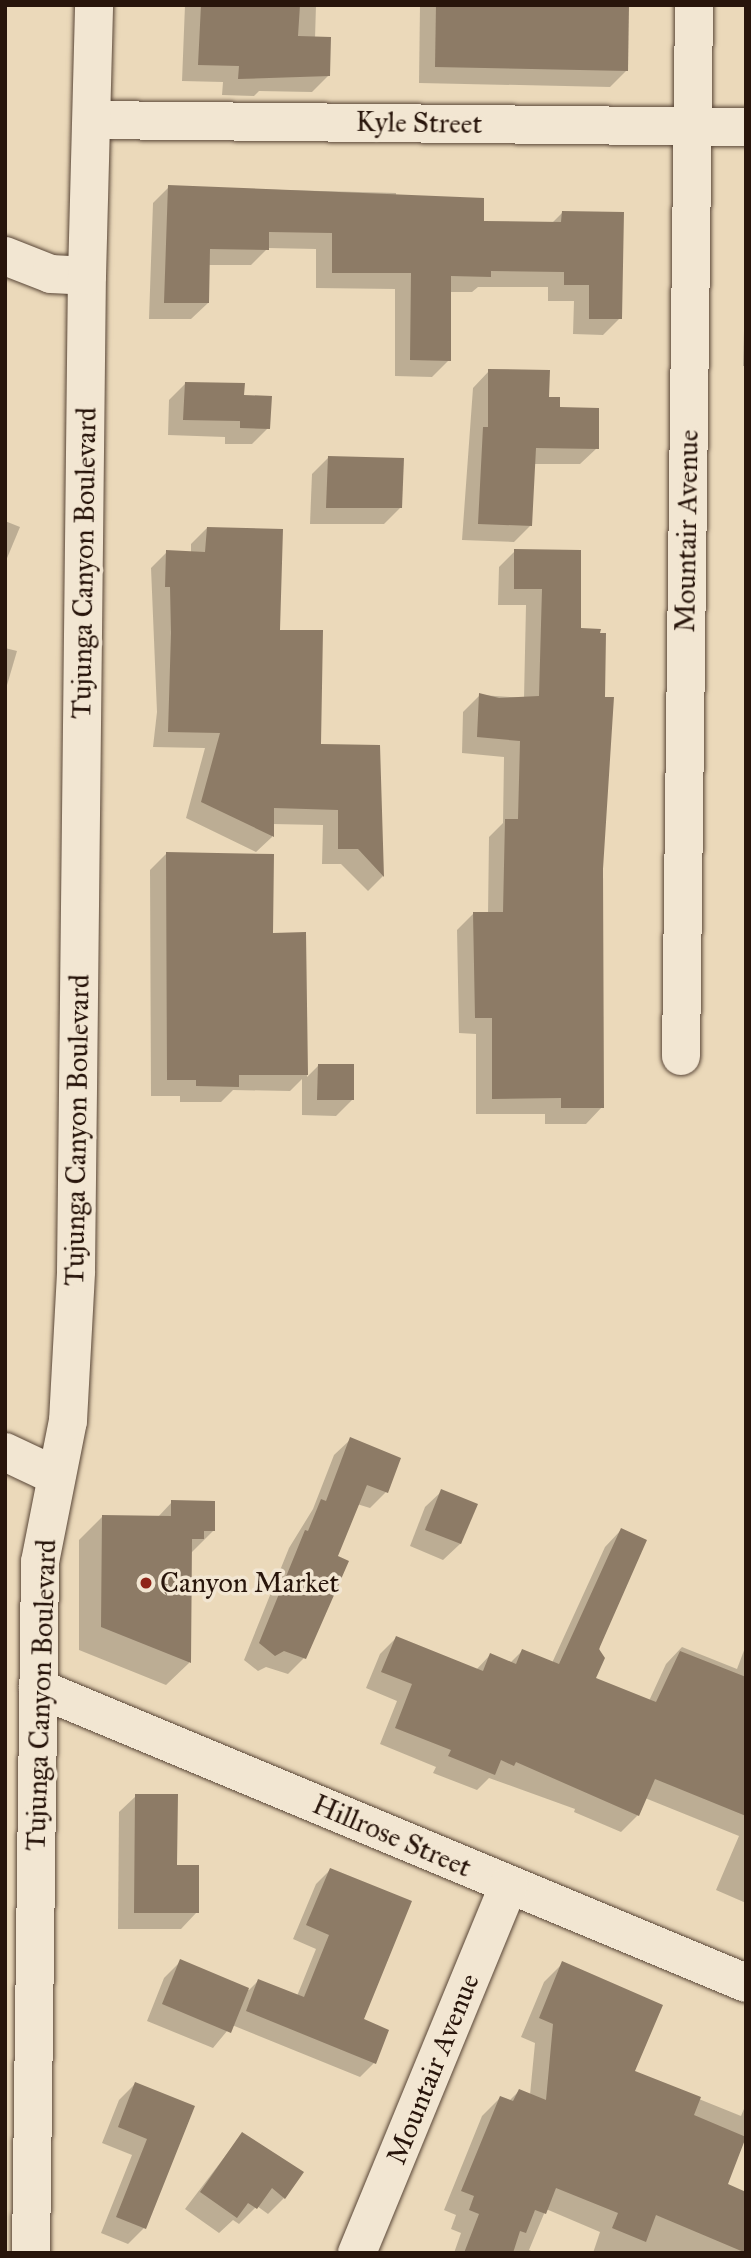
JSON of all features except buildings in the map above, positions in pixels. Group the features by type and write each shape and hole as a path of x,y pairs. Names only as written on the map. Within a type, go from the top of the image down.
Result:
{"street":[{"name":"Tujunga Canyon Boulevard","path":"31,2253 20,1940 38,1688 40,1562 68,1421 76,1271 87,276 94,5"},
{"name":"Mountair Avenue","path":"681,1056 694,5"},
{"name":"Kyle Street","path":"92,120 746,127"},
{"path":"5,256 51,274 87,276"},
{"path":"5,1452 56,1476"},
{"name":"Hillrose Street","path":"38,1688 746,1983"},
{"name":"Mountair Avenue","path":"357,2253 509,1885"}],"place":[{"name":"Canyon Market","path":"146,1583"}]}
